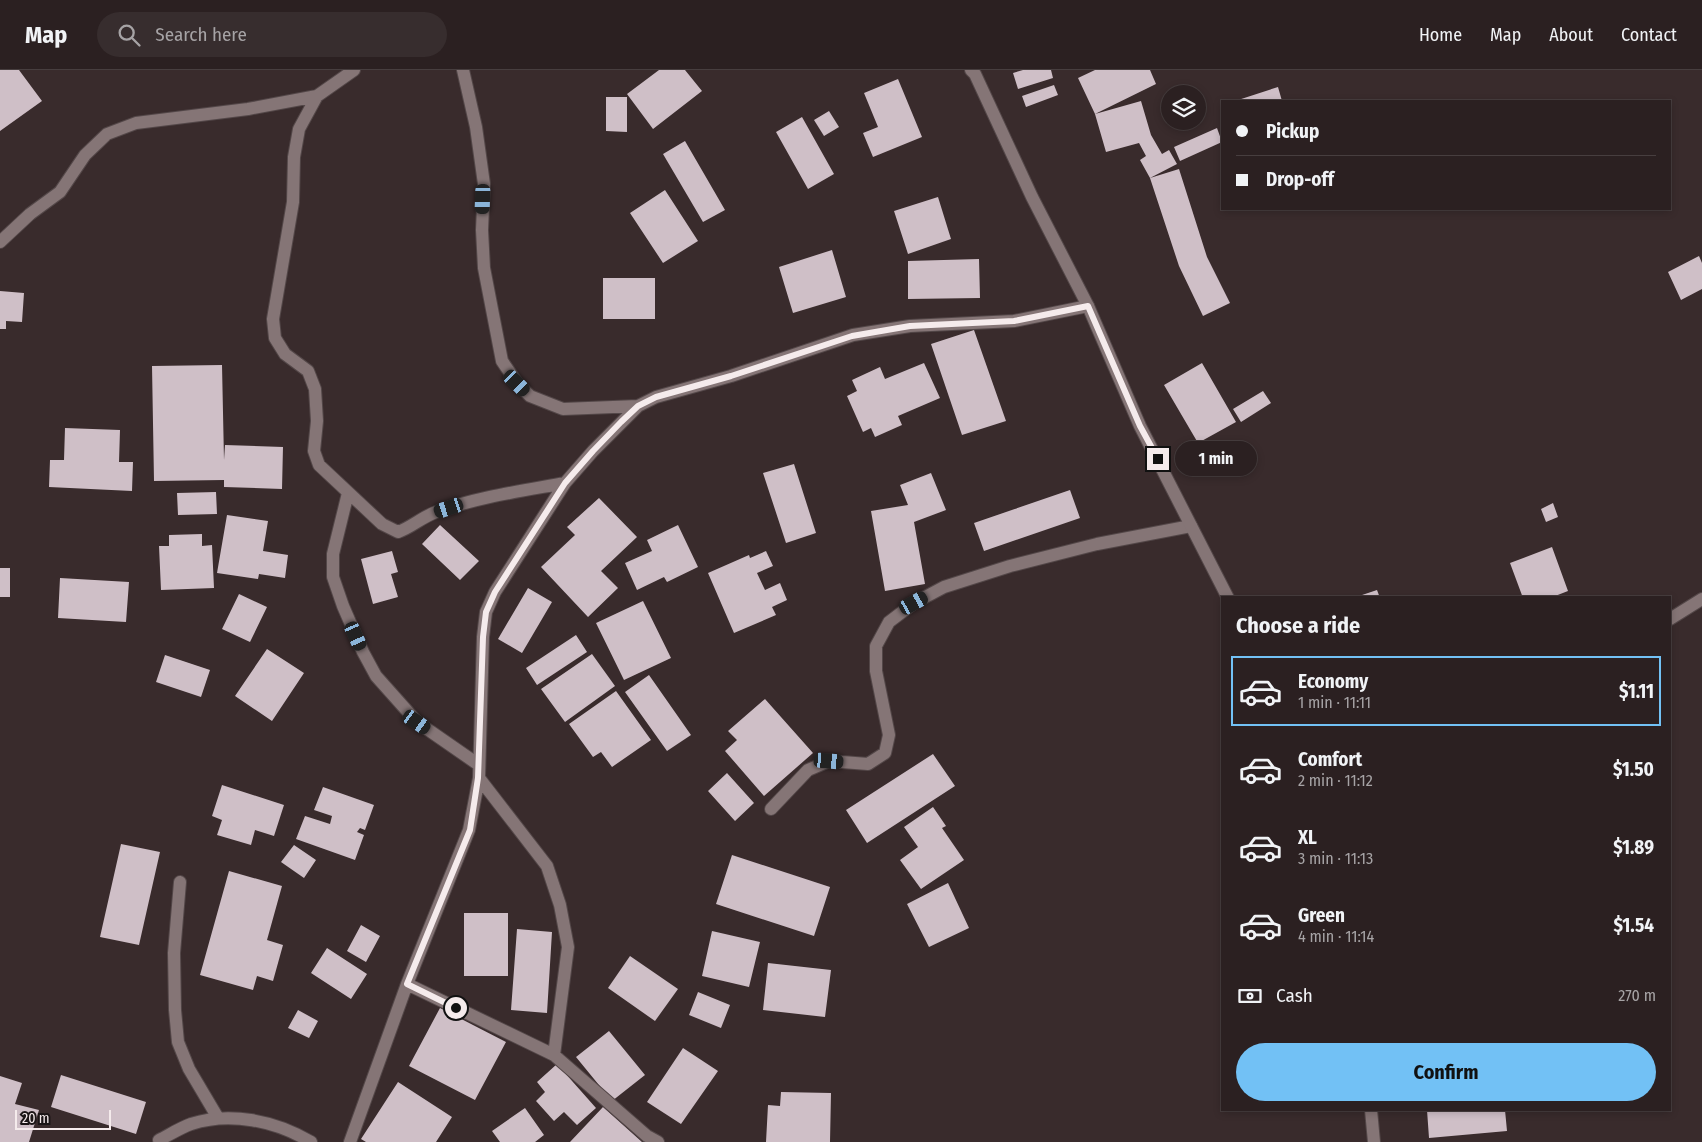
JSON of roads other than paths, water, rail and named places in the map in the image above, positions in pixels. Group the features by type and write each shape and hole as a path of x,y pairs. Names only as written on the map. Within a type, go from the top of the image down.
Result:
{"street":[{"path":"0,242 30,214 60,192 85,155 107,134 136,123 248,109 317,96 354,70"},
{"path":"463,70 476,126 484,184 482,230 484,268 502,362 517,383 530,396 563,409 638,406"},
{"path":"971,70 975,74 1032,197 1088,306 1140,426 1227,596"},
{"path":"317,96 300,129 294,157 293,202 273,319 274,338 285,354 308,371 315,389 317,421 314,451 319,465 382,524 398,532 433,513 481,498 565,483"},
{"path":"350,1142 407,984 470,830 478,772 483,637 486,612 495,592 565,483 593,451 638,406 656,397 731,376 852,336 910,326 1014,321 1088,306"},
{"path":"348,493 334,554 334,577 342,606 363,652 376,676 417,722 478,772 546,866 560,905 568,947 554,1055"},
{"path":"771,808 808,770 829,761 868,764 886,753 889,735 876,671 876,646 889,622 914,603 944,587 1010,566 1098,544 1192,526"},
{"path":"1671,618 1702,600"},
{"path":"180,882 174,952 175,1010 178,1042 189,1070 218,1118"},
{"path":"407,984 554,1055 648,1136 658,1142"},
{"path":"1371,1111 1374,1142"},
{"path":"159,1140 191,1124 218,1118 260,1121 275,1125 311,1142"}]}
